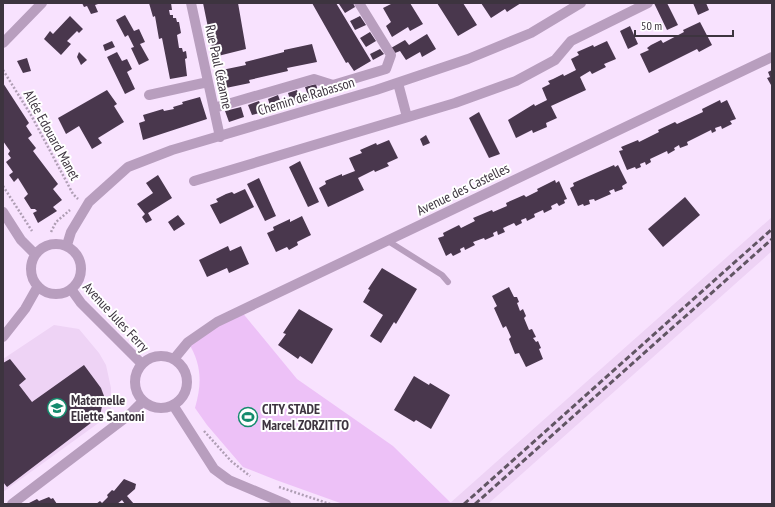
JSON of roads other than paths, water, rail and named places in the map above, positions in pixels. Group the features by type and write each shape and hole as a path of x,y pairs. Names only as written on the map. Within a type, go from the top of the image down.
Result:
{"street":[{"path":"3,43 42,3"},
{"name":"Rue Paul Cézanne","path":"191,3 220,137"},
{"path":"214,108 314,79 333,85 386,69 391,55 359,3"},
{"name":"Chemin de Rabasson","path":"66,246 89,202 128,167 172,150 398,83 468,59 531,33 581,3"},
{"path":"194,182 455,103 516,81 555,60 571,42 648,3"},
{"name":"Avenue des Castelles","path":"174,359 188,342 217,322 772,57"},
{"path":"149,95 208,82"},
{"path":"398,83 407,117"},
{"path":"3,212 21,240 35,254"},
{"path":"52,244 66,246 77,255 81,268 77,283 70,289 58,294 51,293 38,286 34,280 31,267 35,254 40,249 52,244"},
{"path":"3,337 25,309 38,286"},
{"name":"Avenue Jules Ferry","path":"70,289 81,303 142,364"},
{"path":"154,357 168,357 174,359 184,369 187,382 183,395 173,405 161,408 154,407 143,401 138,395 135,382 136,375 142,364 154,357"},
{"path":"12,504 129,415 143,401"},
{"path":"173,405 214,469 229,480 286,504"}],"lane":[{"path":"388,241 442,275 448,282"}],"railway":[{"path":"464,504 772,229"},
{"path":"475,504 772,239"}],"place":[{"name":"Maternelle Eliette Santoni","path":"57,408"},
{"name":"CITY STADE Marcel ZORZITTO","path":"248,417"}]}
